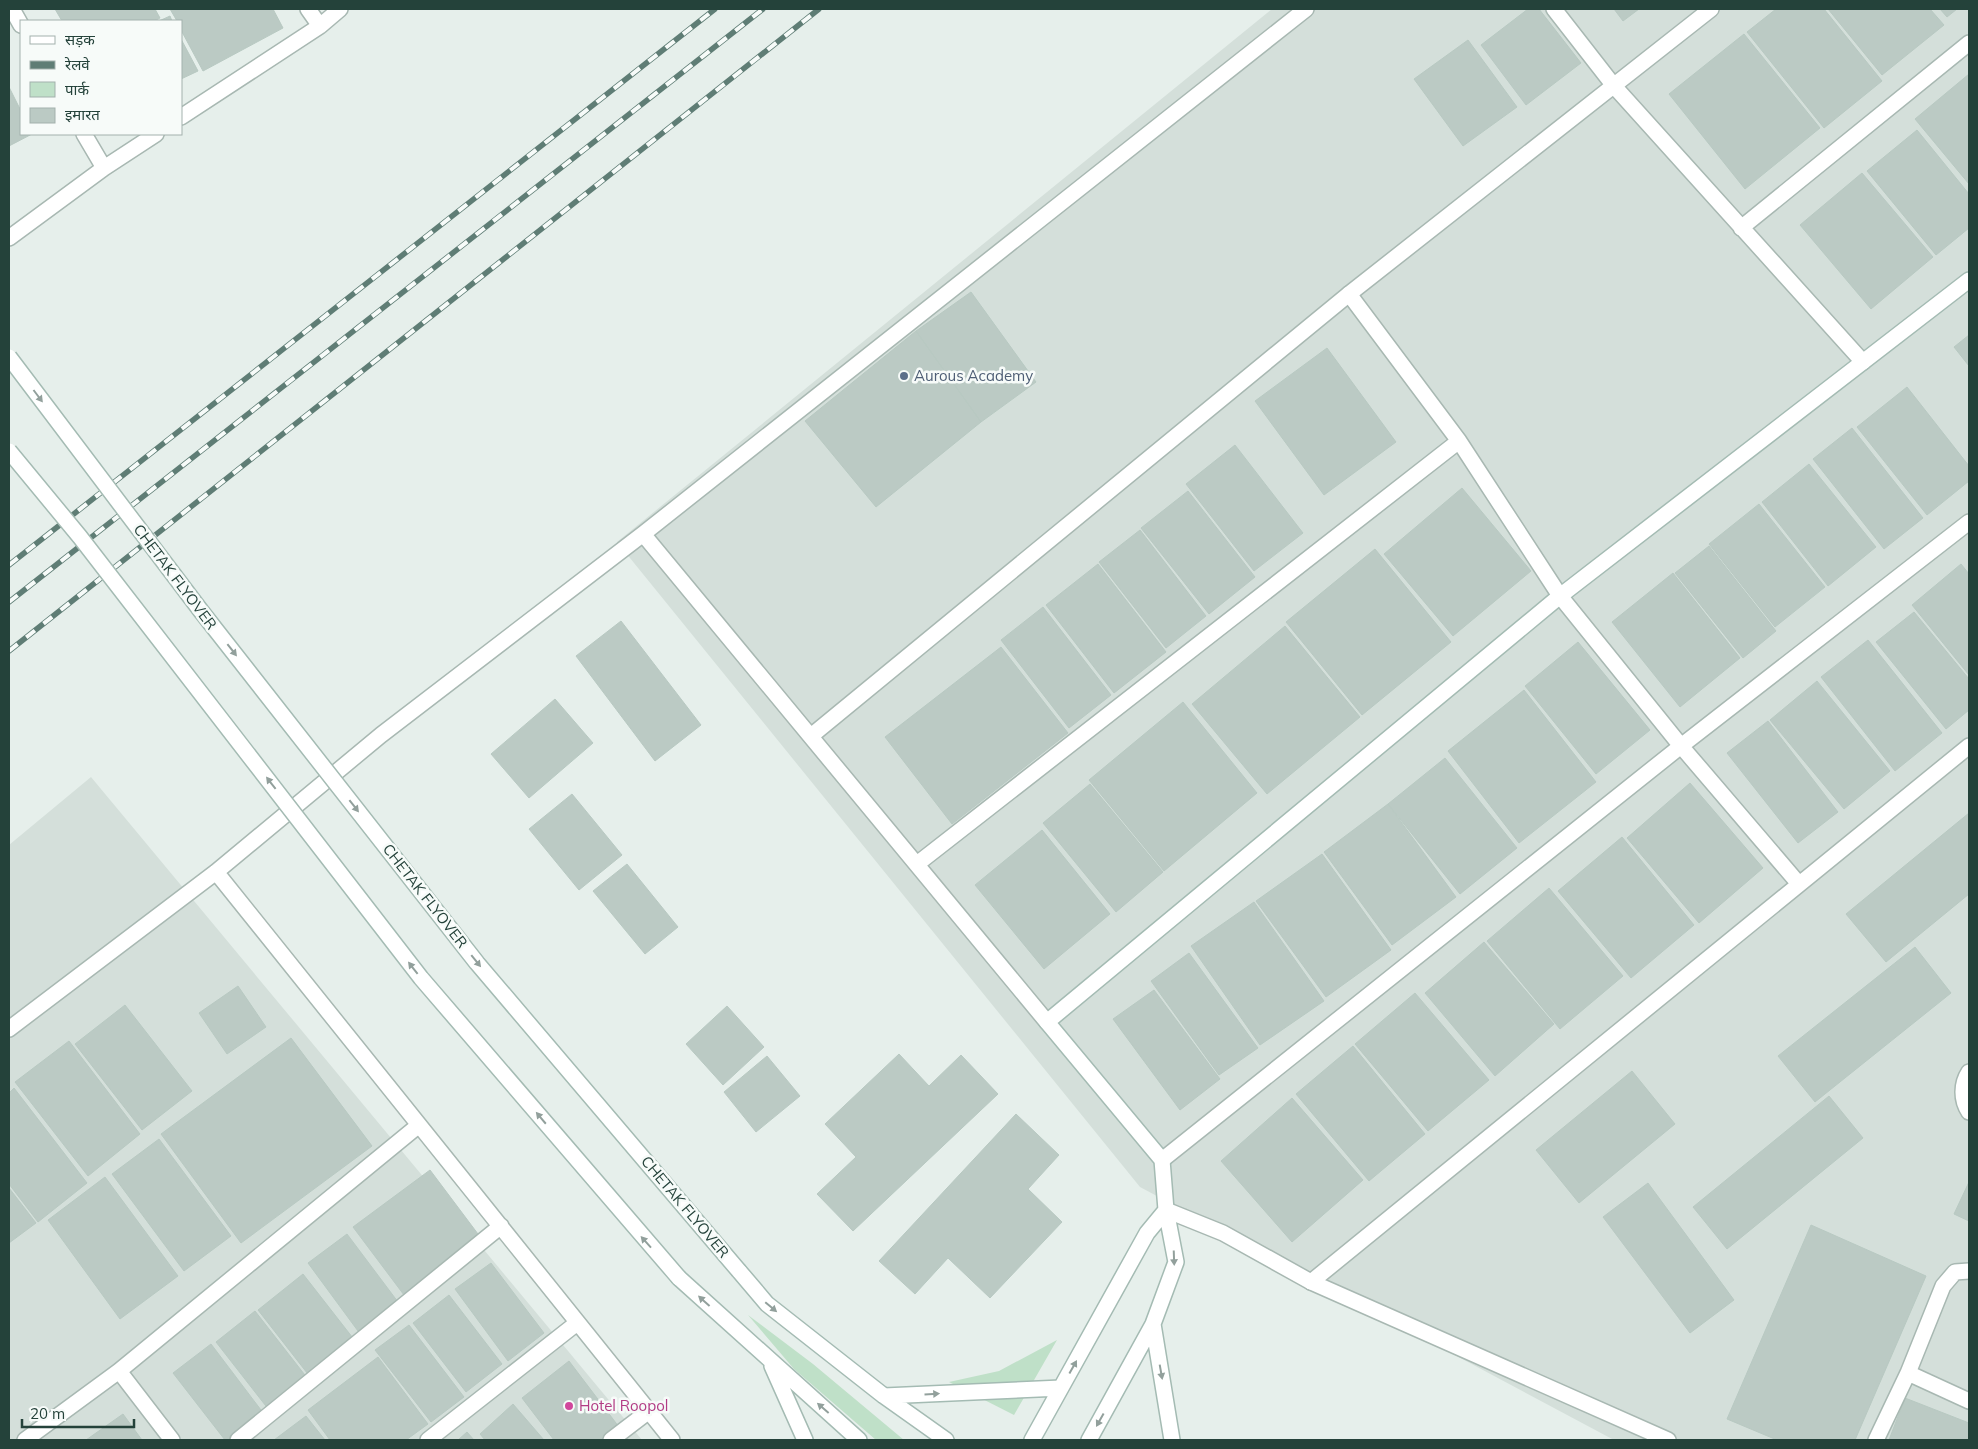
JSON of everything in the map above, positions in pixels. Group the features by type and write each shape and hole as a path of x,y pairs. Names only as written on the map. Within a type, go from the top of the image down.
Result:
{"street":[{"path":"12,9 20,23"},
{"path":"308,9 320,26"},
{"path":"182,116 320,26 340,9"},
{"path":"9,1029 216,872 381,735 643,534 1306,9"},
{"path":"1554,9 1614,86 1863,362"},
{"path":"811,736 1350,294 1711,9"},
{"path":"1741,228 1969,43"},
{"path":"85,135 104,168"},
{"path":"9,238 104,168 154,135"},
{"path":"1048,1022 1560,596 1969,280"},
{"path":"1350,294 1459,441 1560,596 1681,746 1799,884"},
{"name":"CHETAK FLYOVER","path":"9,357 201,611 477,963 767,1304 884,1396 946,1440"},
{"path":"917,864 1459,441"},
{"path":"9,451 140,614 421,978 679,1278 859,1440"},
{"path":"1162,1160 1681,746 1969,522"},
{"path":"643,534 1162,1160 1166,1210 1176,1262 1153,1324 1089,1440"},
{"path":"1311,1282 1969,746"},
{"path":"216,872 672,1440"},
{"path":"1969,1072 1963,1082 1965,1106 1969,1112"},
{"path":"25,1440 120,1371 419,1126"},
{"path":"1166,1210 1224,1233 1311,1282 1668,1440"},
{"path":"1032,1440 1147,1232 1166,1210"},
{"path":"238,1440 501,1226"},
{"path":"1876,1440 1908,1373 1944,1286 1955,1272 1969,1271"},
{"path":"428,1440 577,1323"},
{"path":"1153,1324 1172,1440"},
{"path":"769,1361 805,1440"},
{"path":"120,1371 172,1440"},
{"path":"1908,1373 1969,1401"},
{"path":"884,1396 1061,1388"},
{"path":"611,1440 649,1411"}],"shaded area":[{"path":"1272,9 1969,9 1969,1440 1614,1440 1140,1187 617,542"},
{"path":"91,777 642,1440 9,1440 9,845"}],"green space":[{"path":"748,1315 813,1364 904,1440 876,1440 794,1369"},
{"path":"1057,1340 1014,1415 949,1382 999,1371"}],"building":[{"path":"55,9 155,9 160,18 156,20 61,20"},
{"path":"170,9 273,9 283,28 203,71 182,32 182,20 176,20"},
{"path":"1528,9 1539,9 1581,63 1526,105 1481,45"},
{"path":"1614,9 1639,9 1623,21"},
{"path":"1776,9 1824,9 1882,81 1824,128 1747,32"},
{"path":"1828,9 1930,9 1944,25 1882,75"},
{"path":"1940,9 1957,9 1947,17"},
{"path":"170,16 172,20 161,20"},
{"path":"1744,34 1820,128 1745,189 1669,94"},
{"path":"1468,40 1517,107 1463,146 1414,79"},
{"path":"182,41 198,71 182,79"},
{"path":"1969,74 1969,184 1915,119"},
{"path":"9,87 20,109 20,135 30,135 9,146"},
{"path":"1917,130 1969,194 1969,228 1936,255 1867,171"},
{"path":"1862,173 1933,257 1871,309 1800,225"},
{"path":"971,292 1036,382 981,422 916,331"},
{"name":"Aurous Academy","path":"916,331 981,422 876,507 805,421"},
{"path":"1969,335 1969,366 1954,347"},
{"path":"1327,348 1396,442 1324,495 1255,401"},
{"path":"1907,387 1969,466 1969,481 1927,515 1857,427"},
{"path":"1852,428 1923,518 1884,549 1813,459"},
{"path":"1235,445 1303,533 1254,571 1186,484"},
{"path":"1809,464 1876,547 1828,586 1762,502"},
{"path":"1462,488 1531,571 1453,636 1384,554"},
{"path":"1188,491 1255,577 1209,614 1141,528"},
{"path":"1759,504 1825,587 1775,627 1709,544"},
{"path":"1140,530 1206,616 1166,648 1099,562"},
{"path":"1709,546 1776,631 1743,658 1675,573"},
{"path":"1375,549 1451,642 1362,715 1286,622"},
{"path":"1098,564 1166,652 1114,693 1046,605"},
{"path":"1961,564 1969,574 1969,675 1912,605"},
{"path":"1673,573 1740,658 1680,707 1612,622"},
{"path":"1043,607 1111,695 1069,728 1001,640"},
{"path":"1914,612 1969,679 1969,710 1946,729 1876,642"},
{"path":"621,621 701,725 655,761 576,656"},
{"path":"1285,626 1360,717 1267,794 1192,704"},
{"path":"1868,640 1942,733 1895,771 1821,677"},
{"path":"1578,642 1650,730 1596,774 1525,686"},
{"path":"1001,647 1068,733 952,824 885,737"},
{"path":"1817,681 1890,771 1844,809 1770,720"},
{"path":"1524,690 1596,782 1519,843 1448,751"},
{"path":"555,699 593,743 529,798 491,754"},
{"path":"1183,702 1257,793 1164,871 1089,780"},
{"path":"1768,721 1838,812 1798,843 1727,753"},
{"path":"1445,758 1517,848 1460,894 1388,804"},
{"path":"1690,783 1763,868 1699,923 1627,838"},
{"path":"1090,784 1163,872 1116,912 1043,823"},
{"path":"572,794 622,855 579,890 529,829"},
{"path":"1388,804 1456,897 1392,945 1324,852"},
{"path":"1969,813 1969,894 1886,962 1846,914"},
{"path":"1042,830 1110,914 1044,969 975,885"},
{"path":"1622,837 1694,925 1631,978 1558,891"},
{"path":"1322,854 1391,950 1326,997 1256,901"},
{"path":"627,864 678,927 645,954 593,891"},
{"path":"1549,888 1623,976 1560,1029 1487,941"},
{"path":"1254,902 1324,1001 1260,1045 1191,946"},
{"path":"1484,942 1554,1024 1495,1076 1425,993"},
{"path":"1915,947 1951,993 1815,1102 1778,1056"},
{"path":"1189,953 1258,1048 1219,1075 1151,981"},
{"path":"238,986 266,1027 227,1054 199,1013"},
{"path":"1154,990 1220,1079 1180,1110 1113,1019"},
{"path":"1415,993 1489,1080 1428,1131 1355,1044"},
{"path":"125,1005 192,1091 142,1130 75,1044"},
{"path":"727,1006 764,1047 723,1085 686,1044"},
{"path":"291,1038 372,1146 241,1243 161,1134"},
{"path":"69,1041 140,1134 88,1176 15,1082"},
{"path":"1353,1046 1425,1134 1369,1181 1296,1094"},
{"path":"899,1054 929,1086 961,1055 998,1094 853,1231 817,1194 856,1157 825,1124"},
{"path":"767,1056 800,1096 756,1132 724,1092"},
{"path":"1632,1071 1675,1124 1579,1203 1536,1150"},
{"path":"14,1088 87,1183 38,1222 9,1184 9,1093"},
{"path":"1829,1096 1863,1138 1727,1249 1693,1207"},
{"path":"1292,1098 1363,1180 1292,1242 1221,1161"},
{"path":"1016,1114 1059,1155 1028,1189 1062,1222 990,1298 948,1258 915,1294 879,1261"},
{"path":"159,1139 231,1236 184,1271 112,1174"},
{"path":"430,1170 481,1238 404,1295 353,1227"},
{"path":"105,1177 178,1276 120,1319 48,1220"},
{"path":"1969,1182 1969,1221 1954,1214"},
{"path":"1648,1183 1734,1300 1690,1333 1603,1217"},
{"path":"9,1188 36,1223 9,1243"},
{"path":"1811,1225 1926,1276 1855,1440 1777,1440 1727,1419"},
{"path":"347,1234 398,1302 358,1331 308,1263"},
{"path":"491,1263 544,1333 508,1361 455,1289"},
{"path":"303,1274 356,1342 311,1378 258,1310"},
{"path":"449,1295 502,1364 466,1392 413,1323"},
{"path":"255,1311 308,1379 269,1410 216,1342"},
{"path":"409,1325 464,1397 431,1422 375,1350"},
{"path":"211,1344 264,1414 230,1440 225,1440 173,1373"},
{"path":"378,1357 428,1424 406,1440 330,1440 308,1410"},
{"path":"569,1361 619,1427 602,1440 554,1440 522,1398"},
{"path":"1905,1398 1969,1423 1969,1440 1889,1440"},
{"path":"513,1404 544,1440 485,1440 480,1434"},
{"path":"123,1414 142,1440 86,1440"},
{"path":"306,1416 325,1440 274,1440"},
{"path":"467,1432 474,1440 458,1440"}],"railway":[{"path":"9,565 715,9"},
{"path":"9,602 763,9"},
{"path":"9,651 819,9"}],"place":[{"name":"Aurous Academy","path":"904,376"},
{"name":"Hotel Roopol","path":"569,1406"}]}
